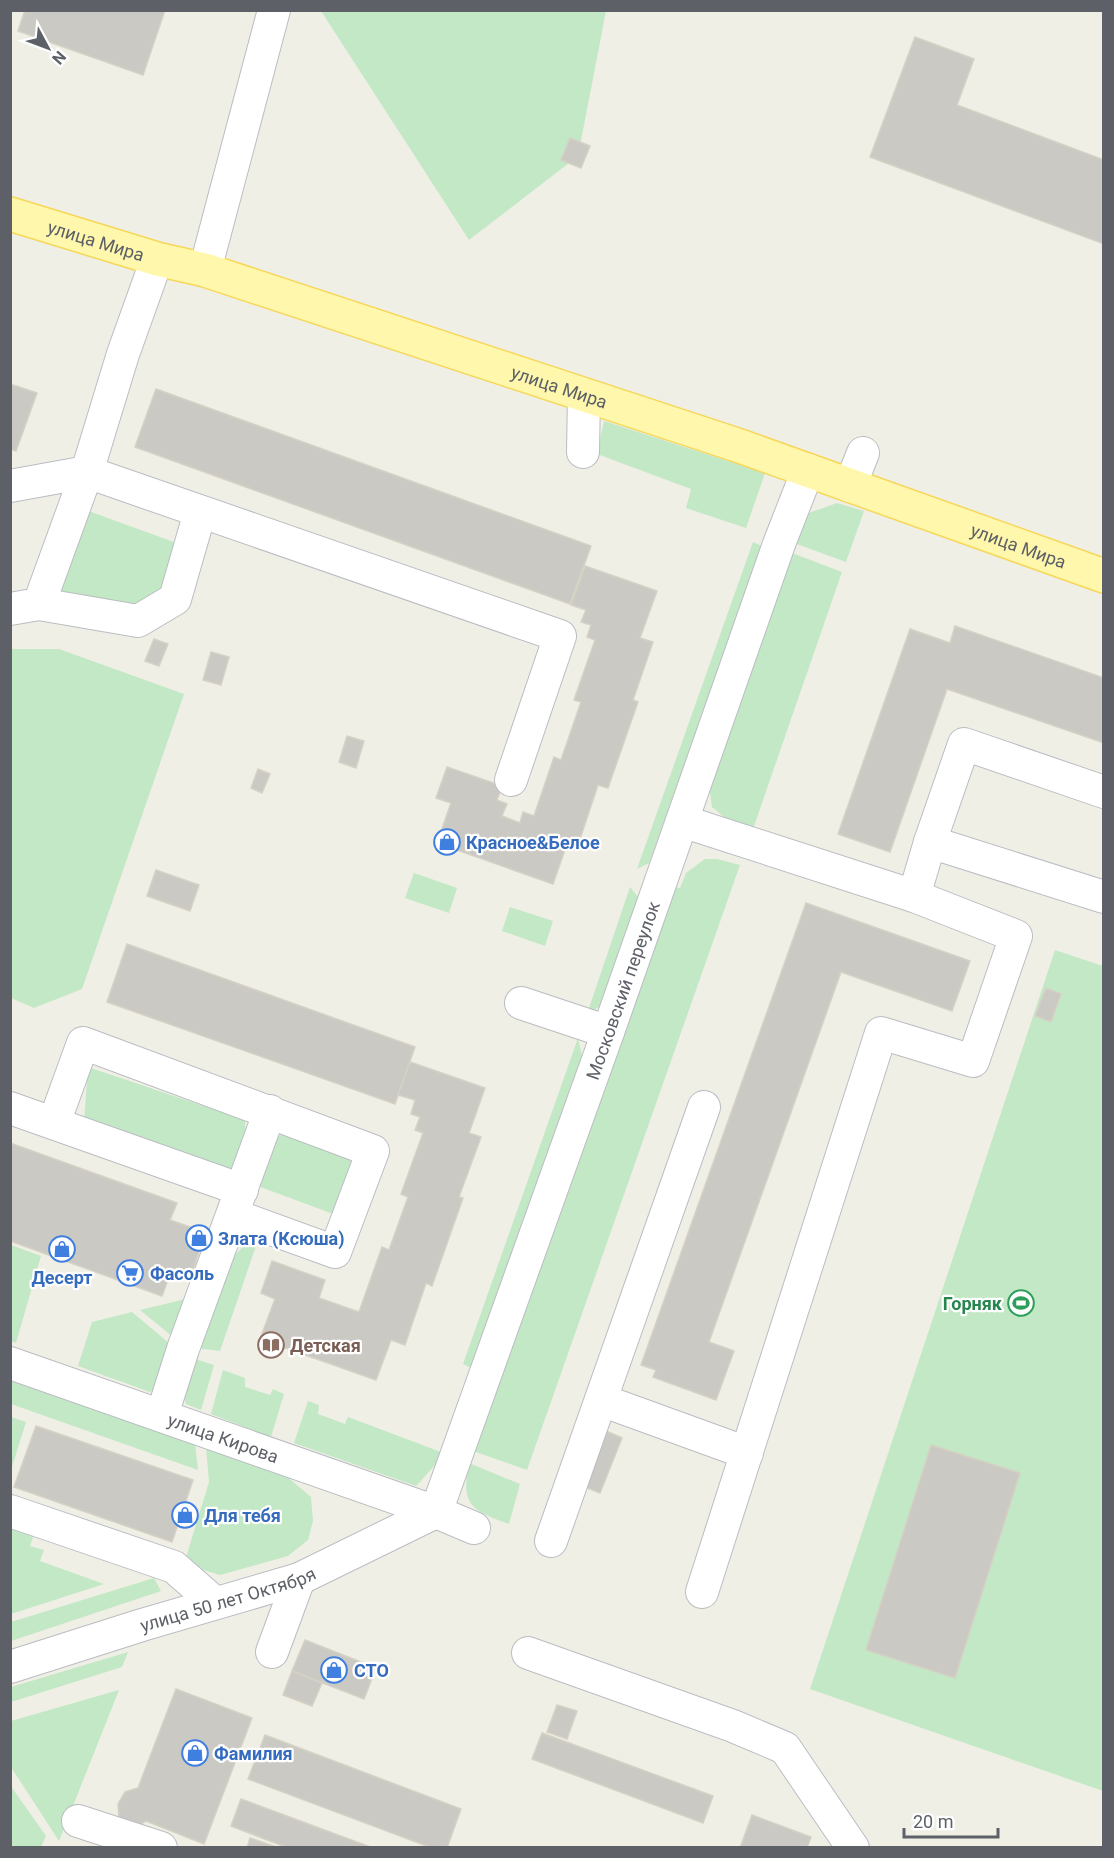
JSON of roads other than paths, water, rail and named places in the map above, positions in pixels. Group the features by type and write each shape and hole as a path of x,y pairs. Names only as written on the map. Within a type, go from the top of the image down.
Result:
{"main road":[{"name":"улица Мира","path":"10,214 157,259 206,270 584,395 808,470 1104,576"}],"street":[{"path":"206,270 274,10"},
{"path":"157,259 123,354 87,472 25,607 138,621 175,599 200,512"},
{"path":"583,452 584,395"},
{"path":"850,486 863,453"},
{"name":"Московский переулок","path":"436,1512 608,1032 779,544 808,470"},
{"path":"10,486 87,472 560,636 512,780"},
{"path":"914,896 964,744 1104,792"},
{"path":"682,821 914,896 1016,936 973,1061 881,1033 702,1592"},
{"path":"930,842 1104,897"},
{"path":"521,1003 608,1032"},
{"path":"10,1108 54,1123 237,1202 335,1252 373,1151 83,1043 54,1123"},
{"path":"551,1541 704,1107"},
{"path":"162,1415 187,1339 270,1112"},
{"name":"улица Кирова","path":"10,1363 474,1527"},
{"path":"601,1400 747,1453"},
{"path":"10,1511 174,1567 215,1603"},
{"name":"улица 50 лет Октября","path":"10,1667 299,1579 436,1512"},
{"path":"272,1652 299,1579"},
{"path":"528,1653 733,1726 785,1748 839,1840"},
{"path":"78,1821 161,1848"}],"place":[{"name":"Красное&Белое","path":"447,842"},
{"name":"Злата (Ксюша)","path":"199,1238"},
{"name":"Десерт","path":"62,1249"},
{"name":"Фасоль","path":"130,1273"},
{"name":"Горняк","path":"1021,1303"},
{"name":"Детская","path":"271,1345"},
{"name":"Для тебя","path":"185,1515"},
{"name":"СТО","path":"334,1670"},
{"name":"Фамилия","path":"195,1753"}]}
